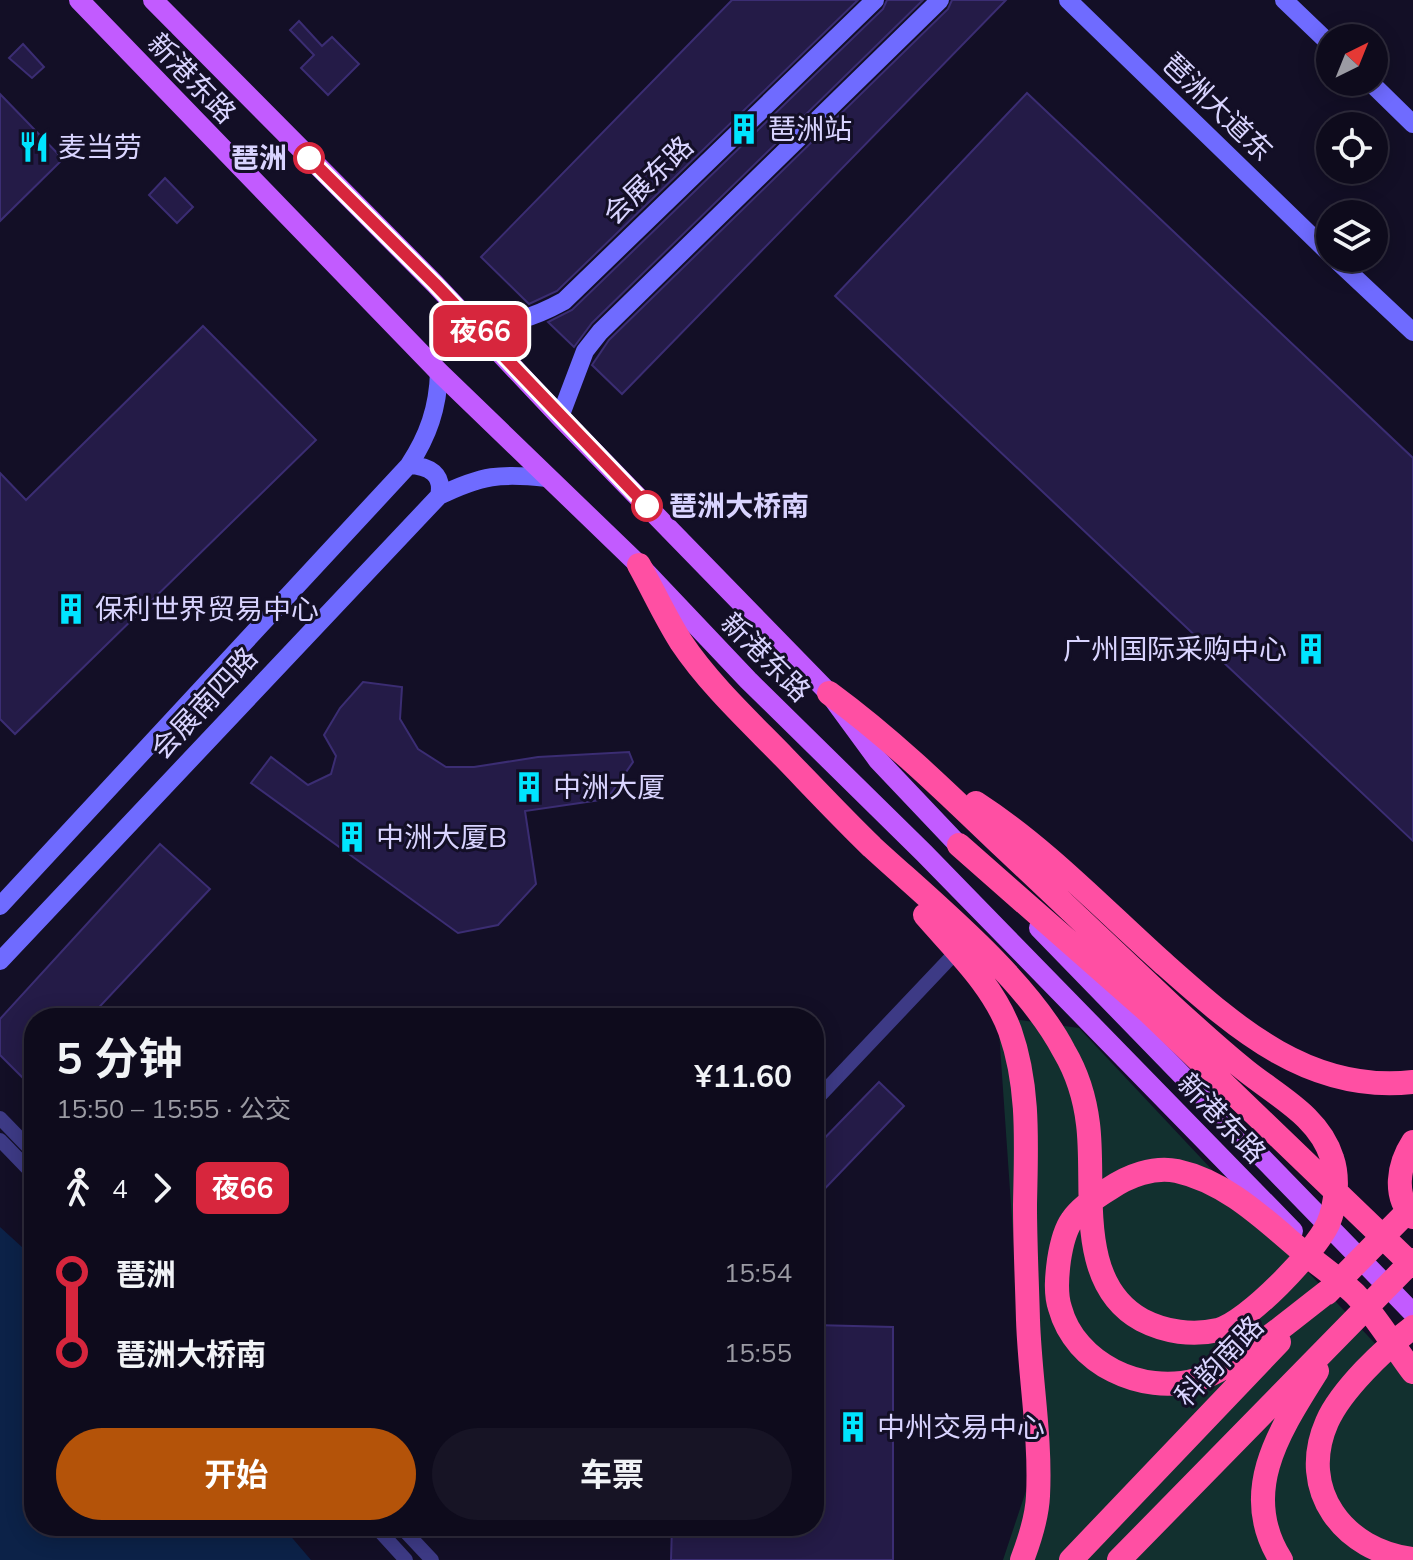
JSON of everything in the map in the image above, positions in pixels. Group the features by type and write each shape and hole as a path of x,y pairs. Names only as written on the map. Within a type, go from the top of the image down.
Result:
{"highway":[{"path":"639,565 681,641 701,668 857,833 1019,989 1061,1045 1081,1092 1088,1125 1095,1242 1104,1277 1113,1291 1139,1319 1158,1327 1188,1333 1218,1330 1232,1325 1256,1307 1307,1254 1333,1209 1336,1173 1317,1129 1305,1116 1231,1059 874,726 829,693"},
{"path":"923,770 979,805 1022,837 1206,1001 1257,1041 1299,1064 1333,1075 1371,1082 1413,1082"},
{"path":"857,833 998,1003 1023,1077 1029,1349 1038,1497 1036,1520 1022,1560"},
{"path":"959,845 1150,1013 1413,1266"},
{"path":"1413,1142 1406,1154 1398,1185 1404,1208 1413,1217"},
{"path":"1278,1334 1196,1380 1172,1384 1150,1383 1127,1377 1105,1366 1084,1350 1068,1328 1059,1307 1057,1276 1061,1244 1071,1220 1116,1184 1154,1170 1175,1170 1205,1179 1247,1205 1355,1295 1413,1372"},
{"name":"科韵南路","path":"1071,1560 1278,1334 1331,1289 1413,1206"},
{"path":"1119,1560 1311,1370 1344,1328 1413,1260"},
{"path":"1413,1327 1386,1350 1334,1409 1318,1454 1323,1497 1342,1526 1370,1548 1413,1559"},
{"path":"1281,1560 1269,1534 1263,1510 1263,1481 1279,1435 1311,1370"}],"main road":[{"name":"新港东路","path":"79,0 439,372 639,565 748,680 924,853 1413,1355"},
{"name":"新港东路","path":"153,0 473,323 560,417 829,693 878,760 1413,1313"}],"street":[{"name":"会展东路","path":"473,323 503,325 537,316 564,301 875,0"},
{"path":"560,417 585,351 600,332 940,0"},
{"name":"琶洲大道东","path":"1068,0 1316,241"},
{"path":"1092,0 1117,48"},
{"path":"1284,0 1316,31"},
{"path":"1384,96 1413,124"},
{"name":"琶洲大道东","path":"1349,272 1413,332"},
{"name":"会展南四路","path":"0,906 409,465 429,429 436,406 439,372"},
{"path":"409,465 423,466 435,473 441,486 439,496"},
{"name":"会展南四路","path":"0,961 439,496 481,478 502,475 547,478"},
{"path":"824,1091 957,951"},
{"path":"0,1118 24,1143"},
{"path":"0,1140 24,1165"},
{"path":"384,1536 406,1560"},
{"path":"395,1548 404,1536"},
{"path":"414,1536 432,1560"}],"green space":[{"path":"998,1017 1079,1028 1413,1384 1413,1560 1003,1560 1030,1479"}],"water":[{"path":"0,1227 24,1249 24,1536 291,1536 311,1560 0,1560"}],"building":[{"path":"732,0 858,0 557,291 529,304 481,257"},
{"path":"887,0 923,0 592,323 574,347 548,322 572,310 883,9"},
{"path":"952,0 1006,0 622,394 592,365 609,340 948,9"},
{"path":"299,21 322,46 332,37 359,64 328,95 301,68 314,55 290,30"},
{"path":"23,44 44,67 32,78 9,58"},
{"name":"广州国际采购中心","path":"1027,93 1413,458 1413,841 835,296"},
{"path":"0,94 63,159 0,221"},
{"path":"165,178 193,207 177,223 149,195"},
{"name":"保利世界贸易中心","path":"203,326 316,440 15,734 0,719 0,473 26,500"},
{"path":"363,682 402,687 400,719 418,749 446,767 474,767 538,757 629,752 633,762 607,799 525,811 536,884 498,925 458,933 251,783 271,757 308,785 331,774 336,756 324,735 340,708"},
{"path":"160,844 210,889 98,1008 24,1008 24,1079 0,1055 0,1019"},
{"path":"879,1082 904,1106 824,1190 824,1139"},
{"name":"中州交易中心","path":"824,1325 893,1327 893,1560 671,1560 672,1536 824,1536"}],"bus line":[{"name":"夜66","path":"309,158 435,284 647,506"}],"place":[{"name":"琶洲站","path":"744,129"},
{"name":"麦当劳","path":"34,147"},
{"name":"琶洲","path":"309,158"},
{"name":"琶洲大桥南","path":"647,506"},
{"name":"保利世界贸易中心","path":"71,609"},
{"name":"广州国际采购中心","path":"1311,649"},
{"name":"中洲大厦","path":"529,787"},
{"name":"中洲大厦B","path":"352,837"},
{"name":"中州交易中心","path":"853,1427"}]}
